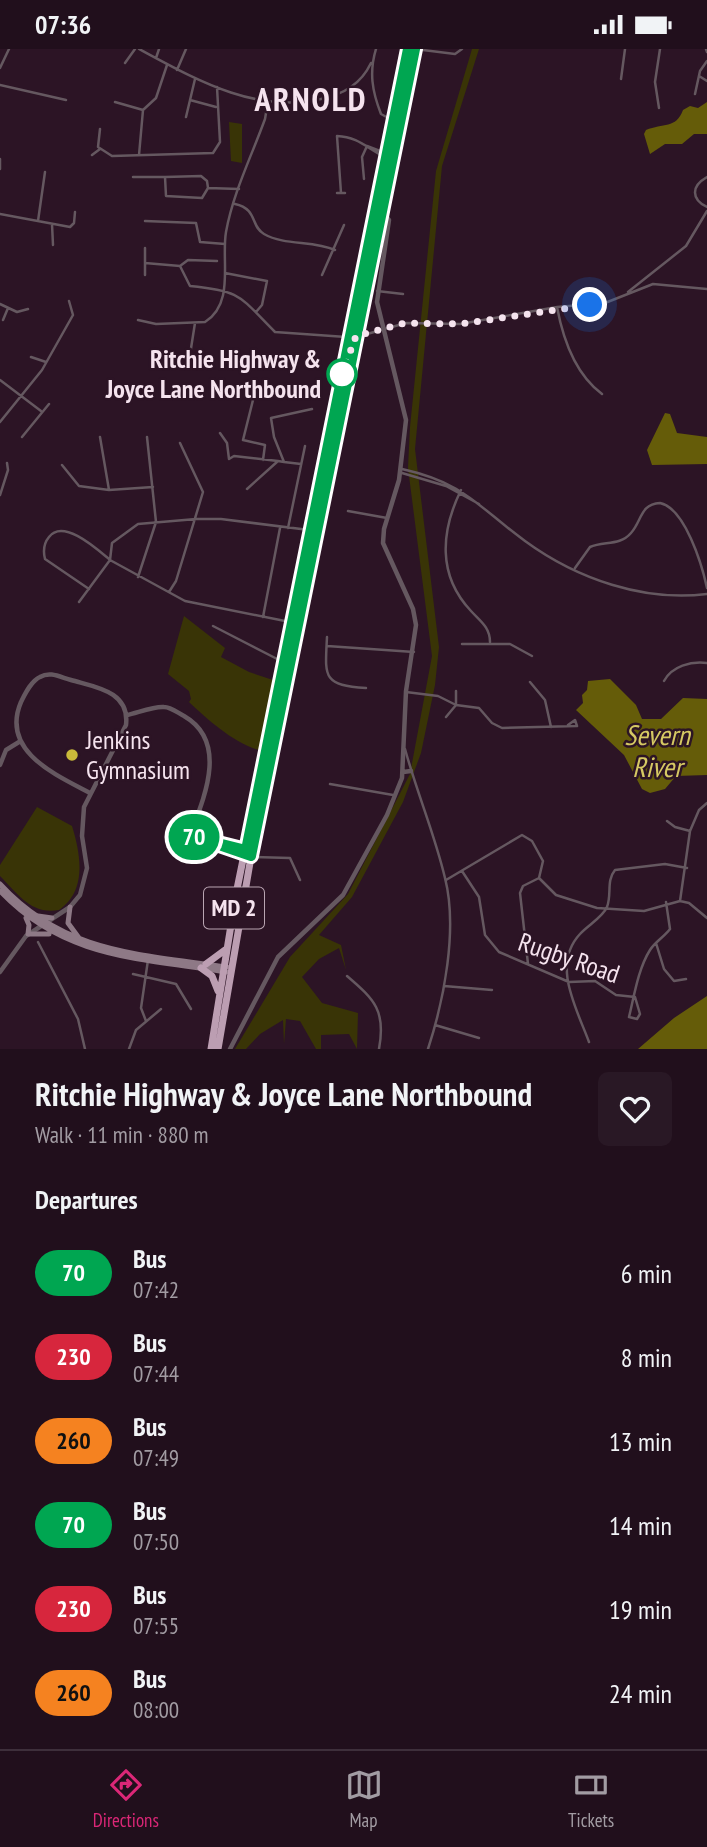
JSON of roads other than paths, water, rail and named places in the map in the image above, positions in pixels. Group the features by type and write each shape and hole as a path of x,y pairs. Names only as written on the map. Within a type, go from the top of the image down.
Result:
{"highway":[{"path":"353,336 352,323 393,120 412,49"},
{"name":"MD 2","path":"211,1049 227,970 227,947 353,336 382,212 412,49"},
{"path":"376,204 382,212"},
{"name":"MD 2","path":"218,1049 227,970 283,662 289,649 310,531 352,356 353,336"},
{"path":"219,999 215,980 203,966 221,956 227,947"}],"main road":[{"path":"0,884 58,937"},
{"path":"0,891 29,923 28,934 45,932 99,952 227,970"},
{"path":"70,908 68,923 71,930 90,944"},
{"path":"19,910 42,924 90,944 148,958"},
{"path":"33,915 52,918"}],"street":[{"path":"0,68 9,49"},
{"path":"125,63 137,49 195,79 218,87 268,101 299,103 346,91 360,80 376,49"},
{"path":"156,58 159,49"},
{"path":"177,70 186,49"},
{"path":"412,49 456,54 462,49"},
{"path":"621,79 625,49"},
{"path":"659,108 655,82 660,49"},
{"path":"695,94 699,76 707,61"},
{"path":"371,63 372,83 381,114 393,120"},
{"path":"139,156 143,110 156,99 167,65"},
{"path":"699,76 707,81"},
{"path":"186,117 195,79"},
{"path":"360,80 372,83"},
{"path":"0,85 66,100"},
{"path":"100,129 97,141 100,149 112,156 213,153 220,142 216,107 218,87"},
{"path":"190,100 216,107"},
{"path":"116,101 143,110"},
{"path":"138,320 156,324 196,322 211,318 225,289 225,243 239,189 265,119 268,101"},
{"path":"341,193 337,137 354,138 385,159"},
{"path":"367,146 380,151 388,145"},
{"path":"364,179 362,157 367,146"},
{"path":"92,155 100,149"},
{"path":"0,159 0,169"},
{"path":"38,221 45,172"},
{"path":"134,177 200,175 206,179 208,188 200,199 169,198 165,177"},
{"path":"627,292 686,246 707,209 694,197 697,185 707,177"},
{"path":"208,188 239,189"},
{"path":"235,204 250,212 260,232 270,237 324,245 335,250"},
{"path":"0,214 70,227 74,223 75,212"},
{"path":"230,1049 278,957 339,900 397,796 403,772 406,691 416,625 413,609 383,543 400,471 405,411 383,331 377,291 389,220 382,212"},
{"path":"145,221 196,223 200,242 225,243"},
{"path":"52,224 53,245"},
{"path":"322,275 344,225"},
{"path":"145,248 145,275"},
{"path":"145,263 180,266 188,260 217,261"},
{"path":"180,266 190,286 225,289 239,296 275,332 353,336 383,331 405,323 460,324 557,307 605,303 627,292 653,284 707,289"},
{"path":"225,273 267,281 262,305 256,313"},
{"path":"377,291 402,294"},
{"path":"1,419 22,397 46,362 73,315 69,301"},
{"path":"0,304 17,311 28,309"},
{"path":"557,307 563,333 579,370 601,394"},
{"path":"3,320 8,308"},
{"path":"189,361 196,322"},
{"path":"32,357 46,362"},
{"path":"0,380 41,411"},
{"path":"253,400 243,440 265,445 264,460"},
{"path":"22,437 49,404"},
{"path":"284,462 274,437 271,418 312,409"},
{"path":"220,433 228,443 229,459 234,456 301,464"},
{"path":"100,437 109,490"},
{"path":"138,576 156,522 147,437"},
{"path":"169,593 176,581 203,492 180,443"},
{"path":"288,528 305,446"},
{"path":"247,489 278,461"},
{"path":"0,495 6,479 7,463"},
{"path":"62,465 79,486 109,490 153,487"},
{"path":"400,471 433,479 461,491 532,546 603,582 654,595 681,597 707,594"},
{"path":"0,478 6,479"},
{"path":"461,491 447,521 445,561 456,591 486,627 490,642"},
{"path":"574,569 590,547 624,540 632,533 644,509 660,503 671,507 684,526 699,558 707,587"},
{"path":"348,511 387,518"},
{"path":"79,602 110,560 112,543 138,524 221,519 310,531"},
{"path":"263,617 280,527"},
{"path":"89,589 45,559 43,550 48,537 55,531 66,531 92,545 110,560 185,601 292,623"},
{"path":"213,626 283,662"},
{"path":"327,637 325,668 329,678 337,685 366,688"},
{"path":"462,644 510,643 532,656"},
{"path":"327,646 414,652"},
{"path":"664,681 668,674 689,664 707,663"},
{"path":"0,972 28,934 70,908 80,895 86,877 81,824 90,793 126,725 127,715 117,698 105,689 50,674 40,676 31,685 18,711 16,721 19,742 37,763 90,793"},
{"path":"530,682 545,700 551,727"},
{"path":"406,691 438,696 456,705 479,708 492,723 502,728 567,726"},
{"path":"446,717 456,705 456,691"},
{"path":"127,715 161,706 169,708 191,721 204,736 210,767 208,784 191,833 247,853 290,858 300,880"},
{"path":"0,765 6,750 19,742"},
{"path":"404,744 446,880 448,941 444,986 428,1049"},
{"path":"403,772 411,771"},
{"path":"330,784 397,796"},
{"path":"680,901 680,888 687,868 690,831 699,810 707,803"},
{"path":"667,821 675,827 690,831"},
{"path":"446,880 522,835 532,841 542,859 539,878"},
{"path":"589,1042 569,995 566,972 570,948 606,909 610,879 618,868 671,864 687,868"},
{"name":"Rugby Road","path":"462,871 479,897 488,942 499,952 569,982 595,981 616,995 635,997"},
{"path":"539,878 556,895 606,909 644,911 666,902 680,901 692,905 707,918"},
{"path":"528,964 520,893 523,886 539,878"},
{"path":"635,997 640,1014 637,1019 629,1017 648,952 670,929 666,902"},
{"path":"38,942 78,1019 85,1049"},
{"path":"656,943 669,977 674,981 685,979"},
{"path":"146,1021 141,1008 148,958"},
{"path":"133,974 176,984 191,1009"},
{"path":"347,975 371,997 381,1017 383,1027 379,1049"},
{"path":"444,986 492,990"},
{"path":"129,1049 132,1036 160,1009"},
{"path":"435,1025 479,1038"}],"water":[{"path":"707,102 707,134 694,134 682,144 665,144 650,154 644,134 646,130 673,123 683,110 690,106 698,108"},
{"path":"665,413 670,414 677,433 707,437 707,464 652,465 647,450"},
{"name":"Severn River","path":"610,679 636,705 642,719 661,719 683,698 707,699 707,775 676,776 665,789 650,793 642,789 624,755 576,710 583,703 582,695 587,690 588,681"},
{"path":"707,996 707,1049 638,1049 674,1018"}],"place":[{"name":"Ritchie Highway & Joyce Lane Northbound","path":"342,374"},
{"name":"Jenkins Gymnasium","path":"72,755"}],"district":[{"name":"ARNOLD","path":"311,99"}]}
